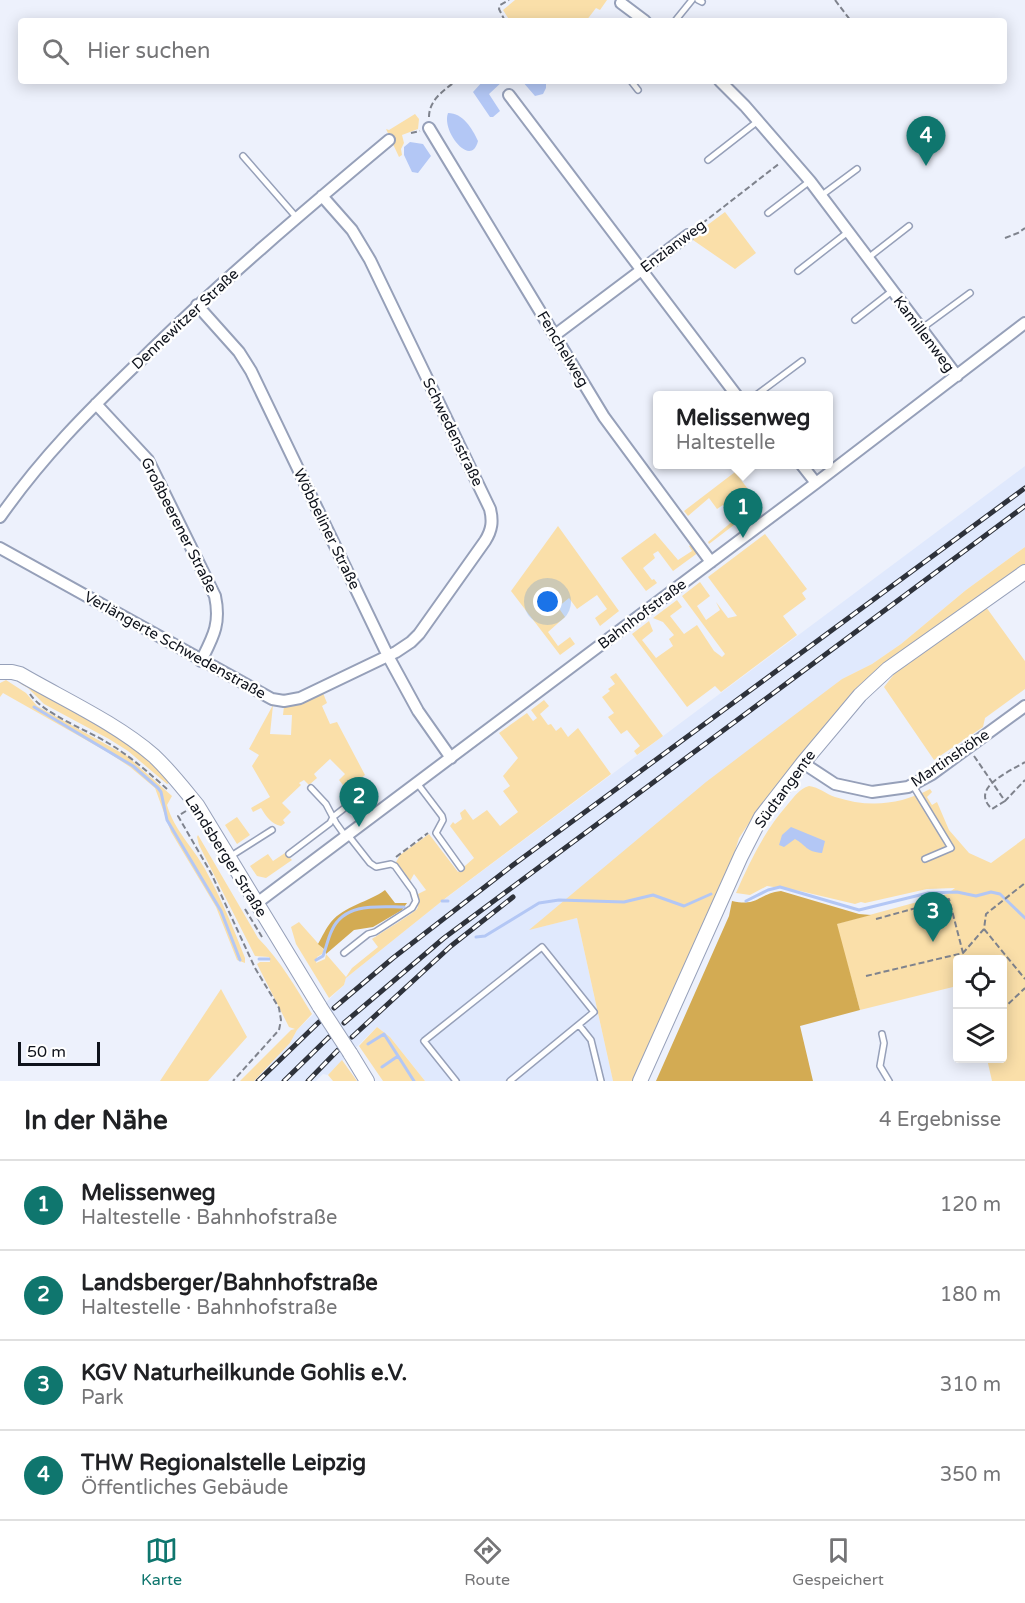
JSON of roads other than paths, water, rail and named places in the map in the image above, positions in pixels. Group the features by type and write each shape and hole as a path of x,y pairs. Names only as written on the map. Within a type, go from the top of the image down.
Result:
{"street":[{"path":"621,3 641,18"},
{"name":"Kamillenweg","path":"723,84 758,121 785,160 810,181 957,376"},
{"path":"509,95 733,391"},
{"name":"Fenchelweg","path":"429,128 604,417 711,562"},
{"name":"Dennewitzer Straße","path":"0,517 44,458 71,428 197,305 389,140"},
{"name":"Schwedenstraße","path":"322,196 351,231 370,260 492,517 489,534 485,541 419,634 388,656"},
{"name":"Enzianweg","path":"555,334 688,234"},
{"name":"Wöbbeliner Straße","path":"197,305 239,352 251,370 388,656 418,711 451,758"},
{"name":"Bahnhofstraße","path":"257,903 1025,323"},
{"name":"Großbeerener Straße","path":"96,404 148,460 215,596 219,611 216,631 201,661"},
{"path":"804,469 816,483"},
{"name":"Verlängerte Schwedenstraße","path":"0,548 272,699 300,698 388,656"},
{"name":"Südtangente","path":"640,1081 761,817 802,763 860,695 888,669 1025,572"},
{"name":"Landsberger Straße","path":"0,672 20,674 100,720 152,755 172,774 197,805 367,1081"},
{"name":"Martinshöhe","path":"802,763 835,784 872,792 908,787 932,774 1025,706"}],"lane":[{"path":"677,18 692,0"},
{"path":"633,84 638,90"},
{"path":"708,160 758,121"},
{"path":"243,156 297,219"},
{"path":"821,196 857,169"},
{"path":"768,213 810,181"},
{"path":"868,258 909,226"},
{"path":"798,271 848,232"},
{"name":"Kamillenweg","path":"855,320 892,291"},
{"path":"921,329 970,293"},
{"path":"762,391 802,361"},
{"path":"417,783 442,816 443,820 436,833 437,836 460,868"},
{"path":"912,784 951,848 925,859"},
{"path":"310,788 326,804 347,836 370,863 376,867 391,864 412,891 416,901 412,908 375,932 368,934 344,953"},
{"path":"289,854 330,823 333,817 370,788"},
{"path":"229,857 272,830"},
{"path":"456,1081 424,1041 542,947 594,1012 510,1081"},
{"path":"579,1025 591,1040 601,1081"},
{"path":"882,1034 884,1043 880,1066 889,1081"}],"water":[{"path":"480,84 500,84 489,94 500,111 490,117 473,92"},
{"path":"525,84 546,84 543,94 535,96"},
{"path":"448,113 463,118 470,126 478,141 474,149 469,151 458,144 449,129"},
{"path":"410,142 423,144 431,156 418,173 412,172 404,155 404,147"},
{"path":"791,827 825,841 822,853 809,850 795,839 784,847 779,845 782,835"}],"waterway":[{"path":"34,707 133,766 158,788 161,792 167,820 221,911 240,960"},
{"path":"746,901 780,887 859,910 928,893 957,892 976,896 991,892 1000,894 1025,918"},
{"path":"476,937 485,936 539,903 559,900 624,902 653,895 684,906 711,894"},
{"path":"442,901 448,901"},
{"path":"316,960 323,956 332,930 345,915 364,908 404,907"},
{"path":"259,959 269,959"},
{"path":"368,1044 384,1034 414,1081"},
{"path":"382,1067 398,1056"}],"railway":[{"path":"334,1008 393,958 513,865 1025,488"},
{"path":"344,1023 444,938 1025,506"},
{"path":"352,1037 451,946 513,897"},
{"path":"258,1081 319,1022"},
{"path":"284,1081 329,1037"},
{"path":"308,1081 338,1050"}],"place":[{"name":"THW Regionalstelle Leipzig","path":"926,166"},
{"name":"Melissenweg","path":"743,538"},
{"name":"Landsberger/Bahnhofstraße","path":"359,827"},
{"name":"KGV Naturheilkunde Gohlis e.V.","path":"933,942"}]}
